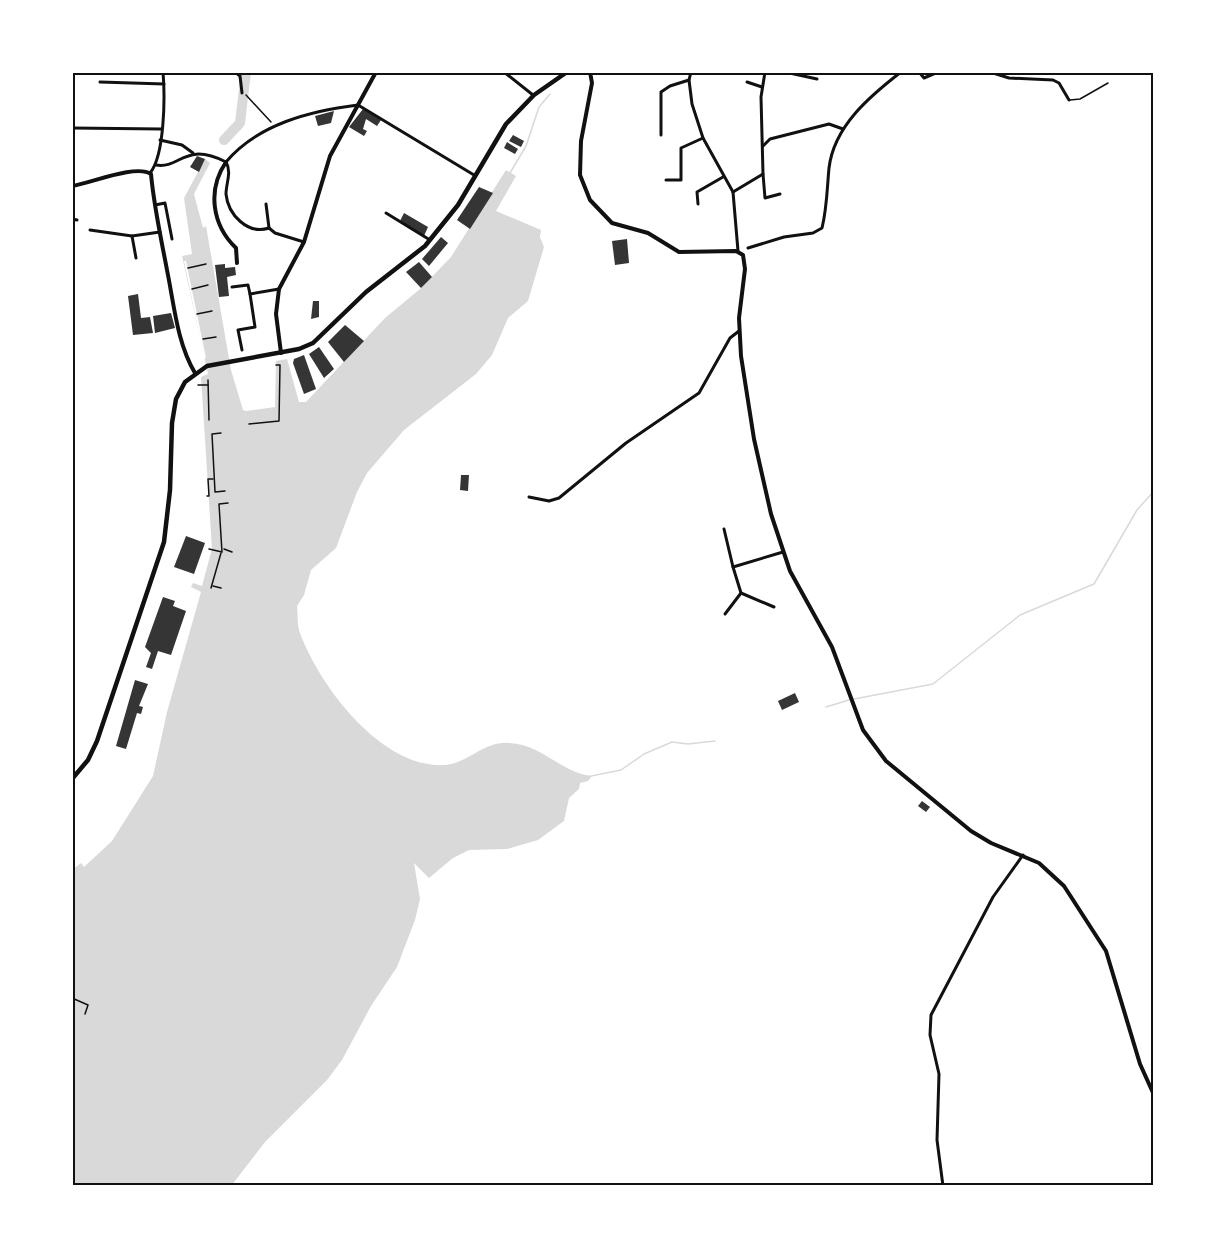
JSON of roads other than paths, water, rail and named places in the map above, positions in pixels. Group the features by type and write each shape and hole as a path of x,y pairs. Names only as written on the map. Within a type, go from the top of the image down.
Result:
{"main road":[{"path":"72,779 88,760 97,741 156,569 167,521 173,412 180,390 201,369 281,353 313,343 354,303 430,240 458,205 506,124 534,95 567,72"}],"street":[{"path":"163,72 160,140 156,165 150,173 153,206 184,348 195,373"},
{"path":"235,72 240,76 244,94"},
{"path":"281,353 276,315 279,289 304,242 327,164 374,72"},
{"path":"504,72 534,95"},
{"path":"590,72 592,83 581,141 580,175 590,200 612,223 648,233 679,252 738,251 743,255 745,265 739,331 754,439 783,552 797,585 829,641 865,735 886,761 979,837 1023,854 1045,867 1064,886 1102,944 1112,967 1140,1064 1154,1095"},
{"path":"691,72 689,80 692,104 703,138 733,192 738,251"},
{"path":"765,72 762,87 765,198 780,194"},
{"path":"785,72 817,79"},
{"path":"748,248 784,237 813,233 822,228 829,191 830,166 843,129 862,104 901,72"},
{"path":"919,72 924,78 938,72"},
{"path":"990,72 1009,78 1053,80 1059,83 1069,100"},
{"path":"661,135 661,92 670,86 689,80"},
{"path":"100,82 164,84"},
{"path":"747,82 762,87"},
{"path":"237,263 236,248 223,236 214,209 214,194 226,162 243,144 273,126 358,105 474,176"},
{"path":"763,146 770,139 824,125 843,129"},
{"path":"72,128 161,129"},
{"path":"666,180 681,180 681,148 703,138"},
{"path":"160,140 182,146 193,153 226,162"},
{"path":"156,165 164,165 193,153"},
{"path":"226,162 229,171 227,197 231,209 248,228 256,230 269,228"},
{"path":"72,186 131,172 150,173"},
{"path":"733,192 763,174"},
{"path":"698,204 697,192 723,177"},
{"path":"153,206 165,203 172,239"},
{"path":"266,204 269,228 275,233 304,242"},
{"path":"386,213 430,240"},
{"path":"72,219 77,220"},
{"path":"90,230 132,236 160,232"},
{"path":"132,236 136,258"},
{"path":"232,286 248,285 250,294 255,327 238,330 242,350"},
{"path":"250,294 279,289"},
{"path":"529,497 549,501 559,498 626,443 697,395 730,338 739,331"},
{"path":"724,529 741,593 774,607"},
{"path":"733,567 783,552"},
{"path":"725,614 741,593"},
{"path":"943,1186 937,1140 939,1074 930,1035 930,1019 941,994 984,919 993,897 1023,854"}],"lane":[{"path":"1069,100 1080,99 1108,83"}],"waterway":[{"path":"224,140 240,123 246,72"},
{"path":"510,173 526,146 539,107 550,94"},
{"path":"854,699 933,684 1020,615 1094,584 1137,510 1154,491"},
{"path":"826,707 849,700"},
{"path":"591,776 621,770 644,754 672,742 688,744 715,741"}]}
